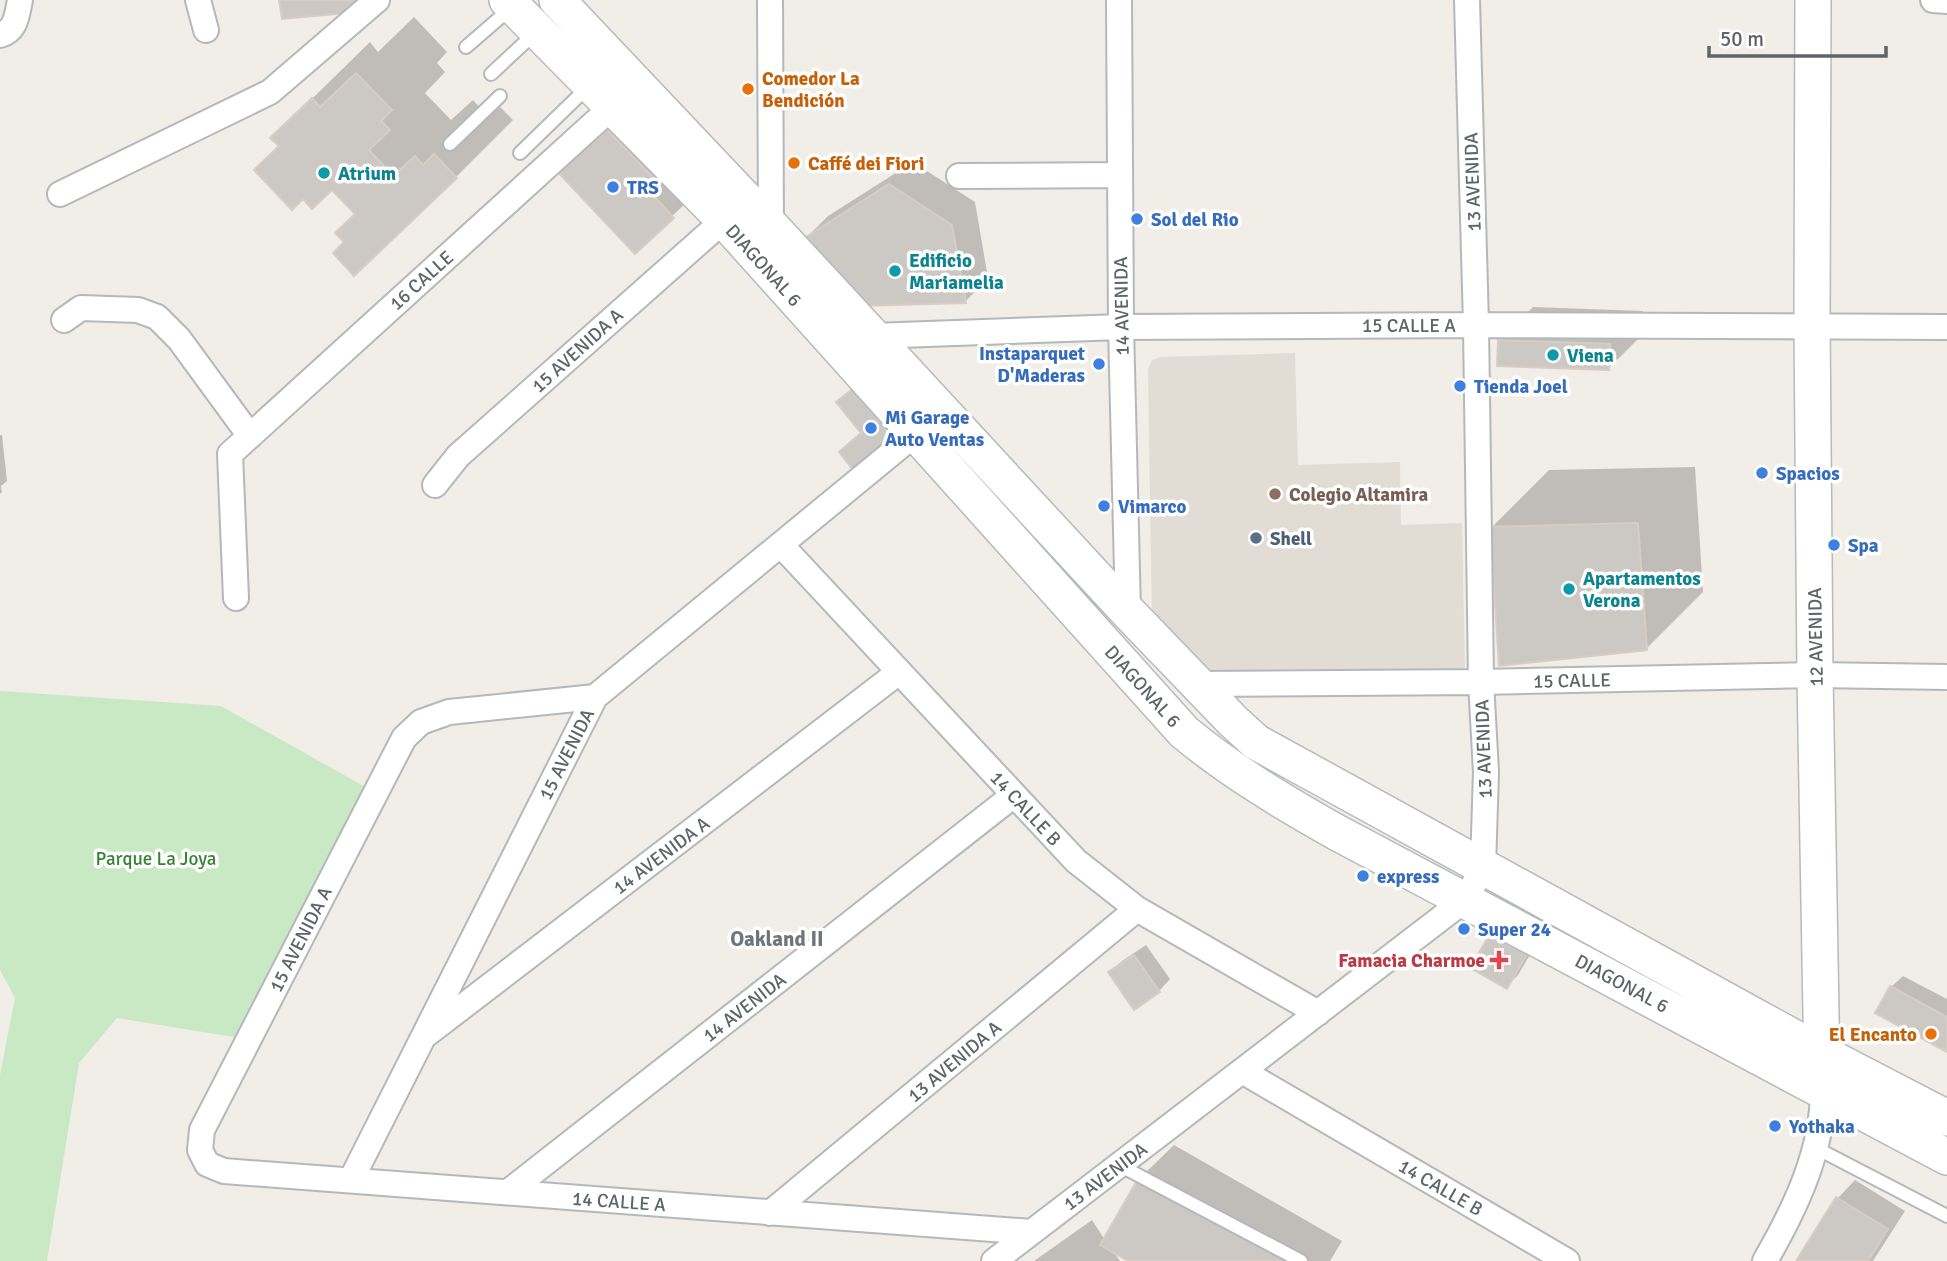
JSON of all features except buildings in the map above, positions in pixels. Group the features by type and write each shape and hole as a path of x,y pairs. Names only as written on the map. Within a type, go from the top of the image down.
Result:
{"main road":[{"name":"DIAGONAL 6","path":"558,0 1129,612 1233,721 1256,741 1822,1053 1947,1118"},
{"name":"12 AVENIDA","path":"1813,0 1815,675 1823,1090"},
{"name":"DIAGONAL 6","path":"510,3 724,220 1184,732 1211,754 1286,804 1947,1157"}],"street":[{"path":"198,0 205,30"},
{"path":"60,194 270,92 377,0"},
{"path":"770,0 771,226"},
{"name":"14 AVENIDA","path":"1119,0 1121,327 1129,612"},
{"name":"13 AVENIDA","path":"994,1261 1466,900 1483,867 1486,772 1481,682 1476,325 1467,0"},
{"path":"1933,0 1947,1"},
{"path":"0,35 8,33 16,22 13,5"},
{"name":"16 CALLE","path":"236,598 230,454 601,96"},
{"path":"959,176 1120,175"},
{"name":"15 AVENIDA A","path":"435,485 458,456 724,220"},
{"path":"64,320 80,308 138,310 157,317 179,339 250,436"},
{"name":"15 CALLE A","path":"872,336 1121,327 1947,327"},
{"name":"15 AVENIDA","path":"351,1180 595,697 915,434"},
{"name":"14 CALLE B","path":"781,545 1076,861 1137,909 1318,1013"},
{"name":"14 AVENIDA A","path":"422,1038 899,672"},
{"name":"15 CALLE","path":"1197,684 1481,682 1815,675 1947,677"},
{"name":"15 AVENIDA A","path":"207,1164 200,1150 202,1130 404,738 421,722 449,712 595,697"},
{"name":"14 AVENIDA","path":"508,1192 1014,796"},
{"name":"13 AVENIDA A","path":"770,1213 1137,909"},
{"name":"14 CALLE B","path":"1242,1071 1567,1261"},
{"name":"12 AVENIDA","path":"1765,1261 1807,1175 1820,1127 1823,1090"},
{"name":"14 CALLE A","path":"207,1164 224,1171 1032,1232"}],"lane":[{"path":"466,47 510,3"},
{"path":"492,74 537,32"},
{"path":"450,144 500,96"},
{"path":"520,153 601,96"},
{"path":"1816,1148 1947,1216"},
{"path":"1119,1165 1301,1261"}],"shaded area":[{"name":"Colegio Altamira","path":"1295,353 1298,465 1400,462 1401,525 1462,523 1465,668 1209,674 1152,621 1148,369 1152,360 1161,357"}],"green space":[{"name":"Parque La Joya","path":"0,691 221,706 367,788 240,1038 117,1018 79,1063 47,1261 0,1261 0,1075 15,998 0,970"}],"place":[{"name":"Comedor La Bendición","path":"748,89"},
{"name":"Caffé dei Fiori","path":"794,163"},
{"name":"Atrium","path":"324,173"},
{"name":"TRS","path":"613,187"},
{"name":"Sol del Rio","path":"1137,219"},
{"name":"Edificio Mariamelia","path":"895,271"},
{"name":"Viena","path":"1553,355"},
{"name":"Instaparquet D'Maderas","path":"1099,364"},
{"name":"Tienda Joel","path":"1460,386"},
{"name":"Mi Garage Auto Ventas","path":"871,428"},
{"name":"Spacios","path":"1762,473"},
{"name":"Colegio Altamira","path":"1275,494"},
{"name":"Vimarco","path":"1104,506"},
{"name":"Shell","path":"1256,538"},
{"name":"Spa","path":"1834,545"},
{"name":"Apartamentos Verona","path":"1569,589"},
{"name":"express","path":"1363,876"},
{"name":"Super 24","path":"1464,929"},
{"name":"Famacia Charmoe","path":"1499,960"},
{"name":"El Encanto","path":"1931,1034"},
{"name":"Yothaka","path":"1775,1126"}],"district":[{"name":"Oakland II","path":"777,939"}]}
